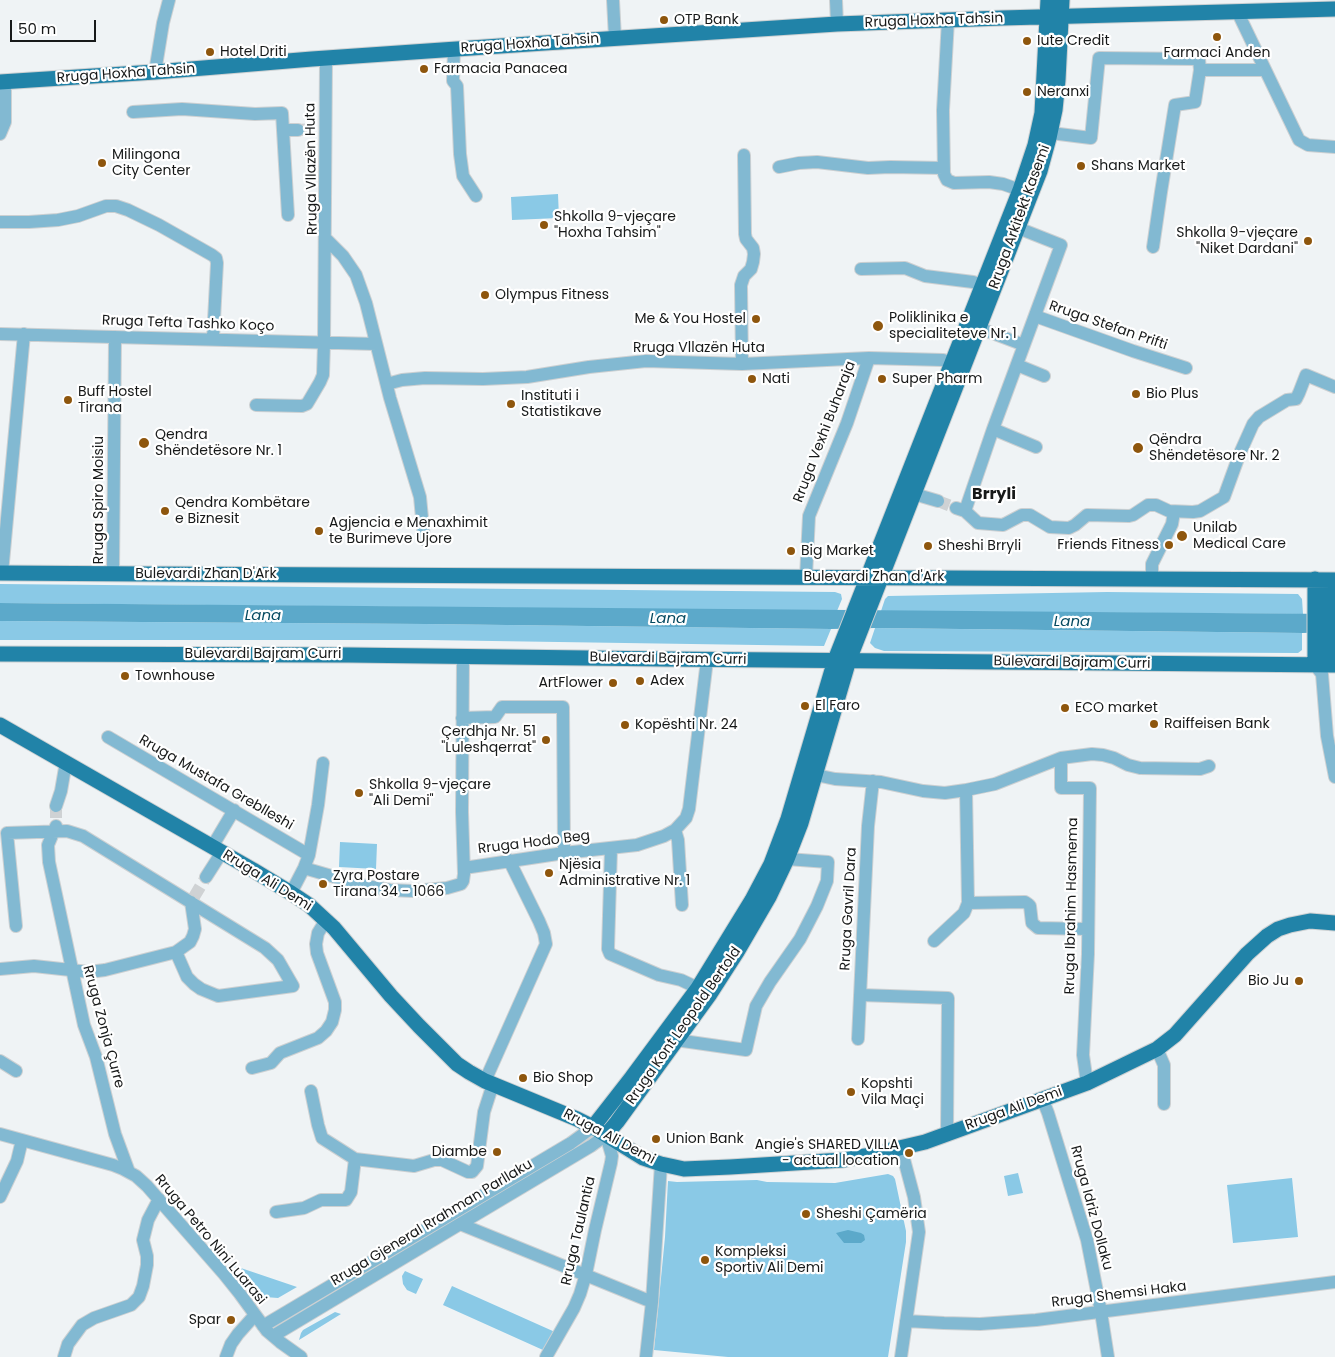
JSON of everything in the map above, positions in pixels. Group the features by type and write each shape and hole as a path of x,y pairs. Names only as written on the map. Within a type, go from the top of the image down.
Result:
{"main road":[{"path":"1048,0 1054,17"},
{"path":"1054,17 1062,0"},
{"name":"Rruga Hoxha Tahsin","path":"3,82 838,24 1335,9"},
{"name":"Rruga Arkitekt Kasemi","path":"874,577 914,494 1040,171 1051,133 1057,96 1054,17"},
{"name":"Rruga Arkitekt Kasemi","path":"874,577 952,362 1020,190 1035,145 1042,113 1054,17"},
{"name":"Bulevardi Zhan D'Ark","path":"1,572 413,575"},
{"name":"Bulevardi Zhan d'Ark","path":"413,575 1326,580"},
{"path":"842,660 874,577"},
{"path":"1324,662 1322,597 1326,580"},
{"name":"Bulevardi Bajram Curri","path":"0,654 349,655 707,660 1324,662"},
{"name":"Rruga Kont Leopold Bertold","path":"599,1131 617,1122 710,994 769,897 801,823 816,775 842,660"},
{"name":"Rruga Kont Leopold Bertold","path":"599,1131 627,1084 698,988 752,900 771,864 842,660"},
{"name":"Rruga Ali Demi","path":"0,725 217,849 309,905 344,938 391,996 457,1064 489,1082 572,1116 637,1155 661,1164 684,1169 835,1160 865,1156 925,1142 1087,1083 1157,1049 1175,1035 1247,954 1267,936 1290,925 1310,921 1335,923"}],"street":[{"path":"155,72 169,0"},
{"path":"613,0 615,38"},
{"path":"836,0 838,24"},
{"path":"1237,11 1299,140 1308,145 1335,147"},
{"path":"948,20 943,110 944,174 947,180 954,183 989,182 1003,184 1020,190"},
{"path":"454,50 453,81 457,86 460,154 463,176 476,196"},
{"path":"1051,133 1091,138 1099,58 1198,60 1200,70 1195,102 1176,105 1160,192 1153,246"},
{"name":"Rruga Vllazën Huta","path":"326,59 321,128 325,238 343,256 356,275 366,303 397,420 420,497 424,539"},
{"path":"1200,70 1266,70"},
{"path":"0,134 5,122 3,82"},
{"path":"133,112 182,109 255,114 282,112 288,214"},
{"path":"283,130 298,130"},
{"path":"742,364 741,285 744,276 751,268 754,254 753,248 746,239 745,234 744,155"},
{"path":"779,167 816,162 868,168 944,168"},
{"path":"0,222 58,220 78,216 106,206 116,206 128,210 212,254 216,258 213,339"},
{"name":"Rruga Stefan Prifti","path":"1018,228 1061,245 1035,316 1133,352 1186,368"},
{"path":"256,405 302,406 307,404 323,375 325,238"},
{"path":"861,270 905,268 925,276 973,282 982,285"},
{"path":"1035,316 993,429 960,509 978,523 1003,525 1022,515 1030,515 1050,527 1069,528 1087,514 1129,516 1148,504 1156,505 1169,512 1200,511 1224,497 1240,453 1253,424 1259,417 1287,400 1296,399 1306,375 1335,387"},
{"path":"979,328 1024,345"},
{"name":"Rruga Tefta Tashko Koço","path":"0,334 376,344"},
{"path":"1,572 24,334"},
{"name":"Rruga Spiro Moisiu","path":"113,574 115,337"},
{"name":"Rruga Vllazën Huta","path":"387,384 402,380 425,378 483,379 527,377 589,367 646,361 742,364 869,358 943,360 952,362"},
{"name":"Rruga Vexhi Buharaja","path":"806,577 808,516 847,422 869,358"},
{"path":"1017,365 1044,376"},
{"path":"993,429 1036,447"},
{"path":"914,494 938,501"},
{"path":"1152,578 1152,564 1172,524 1174,512"},
{"path":"463,656 462,812 464,868"},
{"name":"Rruga Hodo Beg","path":"304,868 366,886 390,890 413,891 447,888 461,884 464,868 508,860 637,845 652,841 675,830 686,818 689,810 707,660"},
{"path":"1324,662 1327,736 1335,776"},
{"path":"462,718 495,717 502,707 563,707 564,853"},
{"name":"Rruga Mustafa Greblleshi","path":"108,737 309,854"},
{"path":"816,775 843,780 873,781 945,793 995,784 1061,758 1092,754 1114,758 1128,765 1140,768 1200,769 1209,766"},
{"name":"Rruga Ibrahim Hasmema","path":"1061,758 1061,788 1090,788 1088,929 1083,1055 1087,1083"},
{"path":"56,806 61,792 66,762"},
{"path":"291,893 309,854 323,763"},
{"name":"Rruga Gavril Dara","path":"858,1039 868,826 873,781"},
{"path":"934,941 964,913 968,903 966,790"},
{"path":"206,877 234,810"},
{"path":"16,926 7,833 55,828 83,836 192,899 265,948 278,960 293,986 218,996 201,990 187,977 176,952"},
{"name":"Rruga Zonja Çurre","path":"55,828 48,845 49,862 84,1024 96,1057 116,1134 129,1172"},
{"path":"675,830 678,840 682,904"},
{"path":"611,849 608,949 610,954 659,976 681,980 698,988"},
{"path":"676,1040 746,1050 756,1006 800,939 827,881 828,862 787,859"},
{"path":"311,1091 322,1138 355,1159 414,1166 434,1160 442,1160 472,1172 477,1166 489,1082 546,944 539,921 508,860"},
{"path":"0,969 34,966 89,972 105,970 176,952 190,942 194,936 192,899"},
{"path":"968,903 1025,902 1030,906 1032,923 1038,928 1088,929"},
{"path":"252,1068 271,1063 280,1053 318,1038 332,1022 335,1002 317,953 316,944 318,934 326,920"},
{"path":"860,995 948,998 947,1134"},
{"path":"1157,1049 1164,1065 1164,1104"},
{"path":"0,1061 16,1071"},
{"name":"Rruga Idriz Dollaku","path":"1042,1098 1085,1234 1108,1357"},
{"name":"Rruga Gjeneral Rrahman Parllaku","path":"273,1336 591,1146 599,1131"},
{"name":"Rruga Gjeneral Rrahman Parllaku","path":"264,1326 571,1143 599,1131"},
{"name":"Rruga Taulantia","path":"546,1357 574,1308 586,1274 612,1156 599,1131"},
{"name":"Rruga Petro Nini Luarasi","path":"0,1134 113,1166 129,1172 144,1183 240,1294 273,1336 301,1357"},
{"path":"1,1192 17,1161 22,1140"},
{"path":"900,1357 919,1232 915,1203 901,1148"},
{"path":"276,1212 304,1208 321,1200 346,1200 351,1192 355,1159"},
{"path":"646,1357 652,1302 661,1164"},
{"path":"64,1357 68,1344 82,1325 94,1318 132,1305 139,1298 147,1266 147,1256 143,1240 148,1220 158,1199"},
{"path":"460,1224 652,1302"},
{"name":"Rruga Shemsi Haka","path":"906,1321 980,1324 1036,1320 1335,1282"},
{"path":"226,1357 231,1344 255,1315"}],"shaded area":[{"path":"558,194 559,218 512,220 511,197"},
{"path":"0,584 835,592 841,594 842,599 837,611 0,603"},
{"path":"1107,592 1298,594 1302,599 1303,614 881,611 888,596"},
{"path":"0,621 831,629 824,646 426,640 0,640"},
{"path":"875,628 1302,633 1302,650 1298,653 884,651 875,648 870,643"},
{"path":"340,842 377,844 376,869 339,867"},
{"path":"1018,1173 1023,1193 1008,1196 1004,1176"},
{"path":"888,1174 895,1179 906,1231 906,1242 888,1357 728,1357 654,1350 665,1237 668,1181 757,1180 767,1182 835,1183"},
{"path":"1292,1178 1298,1237 1233,1243 1227,1185"},
{"path":"232,1265 297,1287 278,1298 265,1297 256,1291"},
{"path":"405,1271 423,1279 416,1294 407,1290 403,1284 402,1276"},
{"path":"452,1286 555,1332 543,1350 443,1305"},
{"path":"335,1312 341,1314 299,1340 303,1330"}],"water":[{"name":"Lana","path":"0,603 1335,614 1335,632 0,621"},
{"path":"848,1230 861,1233 864,1235 865,1240 861,1243 844,1243 836,1233"}],"tunnel":[{"path":"298,130 316,129"},
{"path":"938,501 956,508"},
{"path":"56,806 56,826"},
{"path":"194,897 206,877"}],"place":[{"name":"OTP Bank","path":"664,20"},
{"name":"Farmaci Anden","path":"1217,37"},
{"name":"Iute Credit","path":"1027,41"},
{"name":"Hotel Driti","path":"210,52"},
{"name":"Farmacia Panacea","path":"424,69"},
{"name":"Neranxi","path":"1027,92"},
{"name":"Milingona City Center","path":"102,163"},
{"name":"Shans Market","path":"1081,166"},
{"name":"Shkolla 9-vjeçare \"Hoxha Tahsim\"","path":"544,225"},
{"name":"Shkolla 9-vjeçare \"Niket Dardani\"","path":"1308,241"},
{"name":"Olympus Fitness","path":"485,295"},
{"name":"Me & You Hostel","path":"756,319"},
{"name":"Poliklinika e specialiteteve Nr. 1","path":"878,326"},
{"name":"Nati","path":"752,379"},
{"name":"Super Pharm","path":"882,379"},
{"name":"Bio Plus","path":"1136,394"},
{"name":"Buff Hostel Tirana","path":"68,400"},
{"name":"Instituti i Statistikave","path":"511,404"},
{"name":"Qendra Shëndetësore Nr. 1","path":"144,443"},
{"name":"Qëndra Shëndetësore Nr. 2","path":"1138,448"},
{"name":"Qendra Kombëtare e Biznesit","path":"165,511"},
{"name":"Agjencia e Menaxhimit te Burimeve Ujore","path":"319,531"},
{"name":"Unilab Medical Care","path":"1182,536"},
{"name":"Friends Fitness","path":"1169,545"},
{"name":"Sheshi Brryli","path":"928,546"},
{"name":"Big Market","path":"791,551"},
{"name":"Townhouse","path":"125,676"},
{"name":"Adex","path":"640,681"},
{"name":"ArtFlower","path":"613,683"},
{"name":"El Faro","path":"805,706"},
{"name":"ECO market","path":"1065,708"},
{"name":"Raiffeisen Bank","path":"1154,724"},
{"name":"Kopështi Nr. 24","path":"625,725"},
{"name":"Çerdhja Nr. 51 \"Luleshqerrat\"","path":"546,740"},
{"name":"Shkolla 9-vjeçare \"Ali Demi\"","path":"359,793"},
{"name":"Njësia Administrative Nr. 1","path":"549,873"},
{"name":"Zyra Postare Tirana 34 - 1066","path":"323,884"},
{"name":"Bio Ju","path":"1299,981"},
{"name":"Bio Shop","path":"523,1078"},
{"name":"Kopshti Vila Maçi","path":"851,1092"},
{"name":"Union Bank","path":"656,1139"},
{"name":"Diambe","path":"497,1152"},
{"name":"Angie's SHARED VILLA - actual location","path":"909,1153"},
{"name":"Sheshi Çamëria","path":"806,1214"},
{"name":"Kompleksi Sportiv Ali Demi","path":"705,1260"},
{"name":"Spar","path":"231,1320"}],"district":[{"name":"Brryli","path":"994,495"}]}
